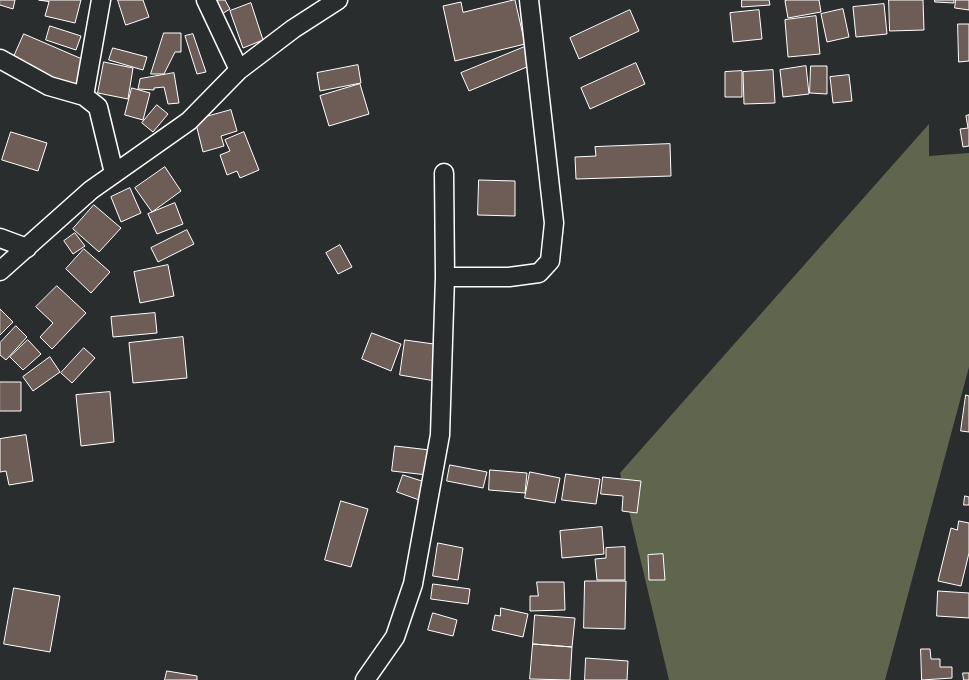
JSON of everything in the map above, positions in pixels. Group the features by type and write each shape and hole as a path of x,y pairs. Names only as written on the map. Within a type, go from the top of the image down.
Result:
{"street":[{"path":"84,96 101,0"},
{"path":"206,0 240,70"},
{"path":"0,271 91,190 189,121 240,70 293,29 338,0"},
{"path":"445,277 509,278 539,272 550,261 554,223 529,0"},
{"path":"0,58 49,86 84,96 98,107 114,173"},
{"path":"365,680 395,637 413,584 440,435 445,277 444,173"},
{"path":"0,238 27,248"}],"green space":[{"path":"929,124 929,156 969,153 969,367 885,680 669,680 620,473"}],"building":[{"path":"0,0 15,0 13,9 0,5"},
{"path":"39,0 81,0 75,23 45,16 49,2"},
{"path":"118,0 143,0 149,17 126,25"},
{"path":"214,0 225,0 230,9 217,17"},
{"path":"515,0 525,44 455,61 443,6 461,2 463,12"},
{"path":"742,0 769,0 770,5 742,7"},
{"path":"819,0 821,12 788,18 785,1"},
{"path":"889,0 923,0 924,30 890,31"},
{"path":"935,0 954,0 954,3 935,2"},
{"path":"956,0 969,0 969,10 955,8"},
{"path":"251,3 263,40 243,48 230,11"},
{"path":"884,4 887,34 856,37 853,7"},
{"path":"843,9 849,37 827,42 821,14"},
{"path":"630,10 639,31 579,59 570,38"},
{"path":"759,10 762,39 733,42 730,13"},
{"path":"816,16 820,54 788,57 785,20"},
{"path":"958,24 969,24 969,61 959,62"},
{"path":"50,26 81,36 76,50 46,40"},
{"path":"164,33 181,33 181,52 175,52 164,74 151,74"},
{"path":"24,34 89,62 77,89 12,61"},
{"path":"193,34 206,72 197,74 185,36"},
{"path":"527,46 534,64 469,91 461,73"},
{"path":"113,48 147,57 143,70 109,60"},
{"path":"104,62 133,68 128,99 98,93"},
{"path":"636,63 645,84 590,109 581,88"},
{"path":"358,65 361,83 320,91 317,73"},
{"path":"806,66 809,94 783,97 780,70"},
{"path":"811,66 827,66 827,94 810,93"},
{"path":"773,70 775,103 744,104 743,72"},
{"path":"742,71 742,97 725,97 725,72"},
{"path":"174,73 179,103 168,104 164,87 154,88 154,90 138,89 140,79"},
{"path":"849,75 852,101 833,103 830,77"},
{"path":"360,84 369,114 329,126 320,96"},
{"path":"132,88 150,93 143,120 125,115"},
{"path":"157,105 168,114 153,132 142,123"},
{"path":"231,110 237,131 221,136 224,146 203,152 195,120"},
{"path":"969,115 969,146 963,147 960,129 968,128 966,116"},
{"path":"11,132 47,143 38,171 2,160"},
{"path":"244,132 259,170 240,178 237,171 227,175 220,155 230,151 225,140"},
{"path":"670,144 671,176 576,179 575,157 596,156 595,147"},
{"path":"165,167 181,191 152,212 135,188"},
{"path":"479,180 515,181 515,216 478,215"},
{"path":"130,188 141,213 121,222 111,197"},
{"path":"175,203 183,224 157,234 148,214"},
{"path":"94,205 121,228 99,252 73,229"},
{"path":"187,230 194,244 158,262 151,248"},
{"path":"75,233 85,246 73,254 64,241"},
{"path":"340,245 352,267 338,274 326,253"},
{"path":"84,249 110,272 91,293 66,269"},
{"path":"168,265 174,296 140,303 134,272"},
{"path":"57,286 86,313 52,349 40,337 53,323 36,307"},
{"path":"0,309 13,322 0,335"},
{"path":"155,313 157,333 113,337 111,317"},
{"path":"16,326 27,337 6,360 0,355 0,343"},
{"path":"372,333 401,344 391,371 362,359"},
{"path":"183,337 187,378 133,383 129,343"},
{"path":"28,340 41,354 23,370 10,357"},
{"path":"405,340 441,345 435,381 400,375"},
{"path":"84,348 95,358 72,383 61,373"},
{"path":"50,357 60,372 33,391 23,377"},
{"path":"0,382 21,382 21,411 0,411"},
{"path":"110,392 114,442 81,446 76,395"},
{"path":"966,395 969,396 969,432 961,431"},
{"path":"26,435 33,481 9,485 6,471 0,472 0,439"},
{"path":"395,446 430,450 427,475 392,471"},
{"path":"450,465 487,472 483,488 447,481"},
{"path":"490,470 527,473 525,493 489,490"},
{"path":"530,472 560,478 555,503 525,498"},
{"path":"566,474 600,479 596,504 562,500"},
{"path":"403,475 428,483 422,501 397,492"},
{"path":"603,477 641,481 637,513 622,511 623,496 601,494"},
{"path":"965,496 969,497 969,505 964,505"},
{"path":"341,501 368,509 351,567 325,560"},
{"path":"959,521 969,523 969,553 961,586 938,581 951,528 957,530"},
{"path":"602,527 604,554 562,558 560,531"},
{"path":"438,543 463,548 458,580 433,576"},
{"path":"625,547 625,580 597,580 595,559 606,558 606,548"},
{"path":"663,554 665,580 649,580 648,555"},
{"path":"585,581 626,581 625,629 584,628"},
{"path":"537,582 564,582 565,610 530,611 530,596 538,596"},
{"path":"433,584 470,589 468,604 431,599"},
{"path":"14,588 60,596 50,652 4,644"},
{"path":"938,591 969,593 969,618 937,616"},
{"path":"501,608 528,614 523,637 492,630 495,615 500,616"},
{"path":"433,613 457,620 453,636 428,630"},
{"path":"535,615 575,618 572,647 533,644"},
{"path":"533,644 572,647 570,680 530,679"},
{"path":"921,649 930,649 931,659 940,659 940,667 952,667 952,678 922,680"},
{"path":"586,658 628,661 627,680 585,680"},
{"path":"167,671 197,676 197,680 165,680"},
{"path":"963,673 969,673 969,680 964,680"}]}
